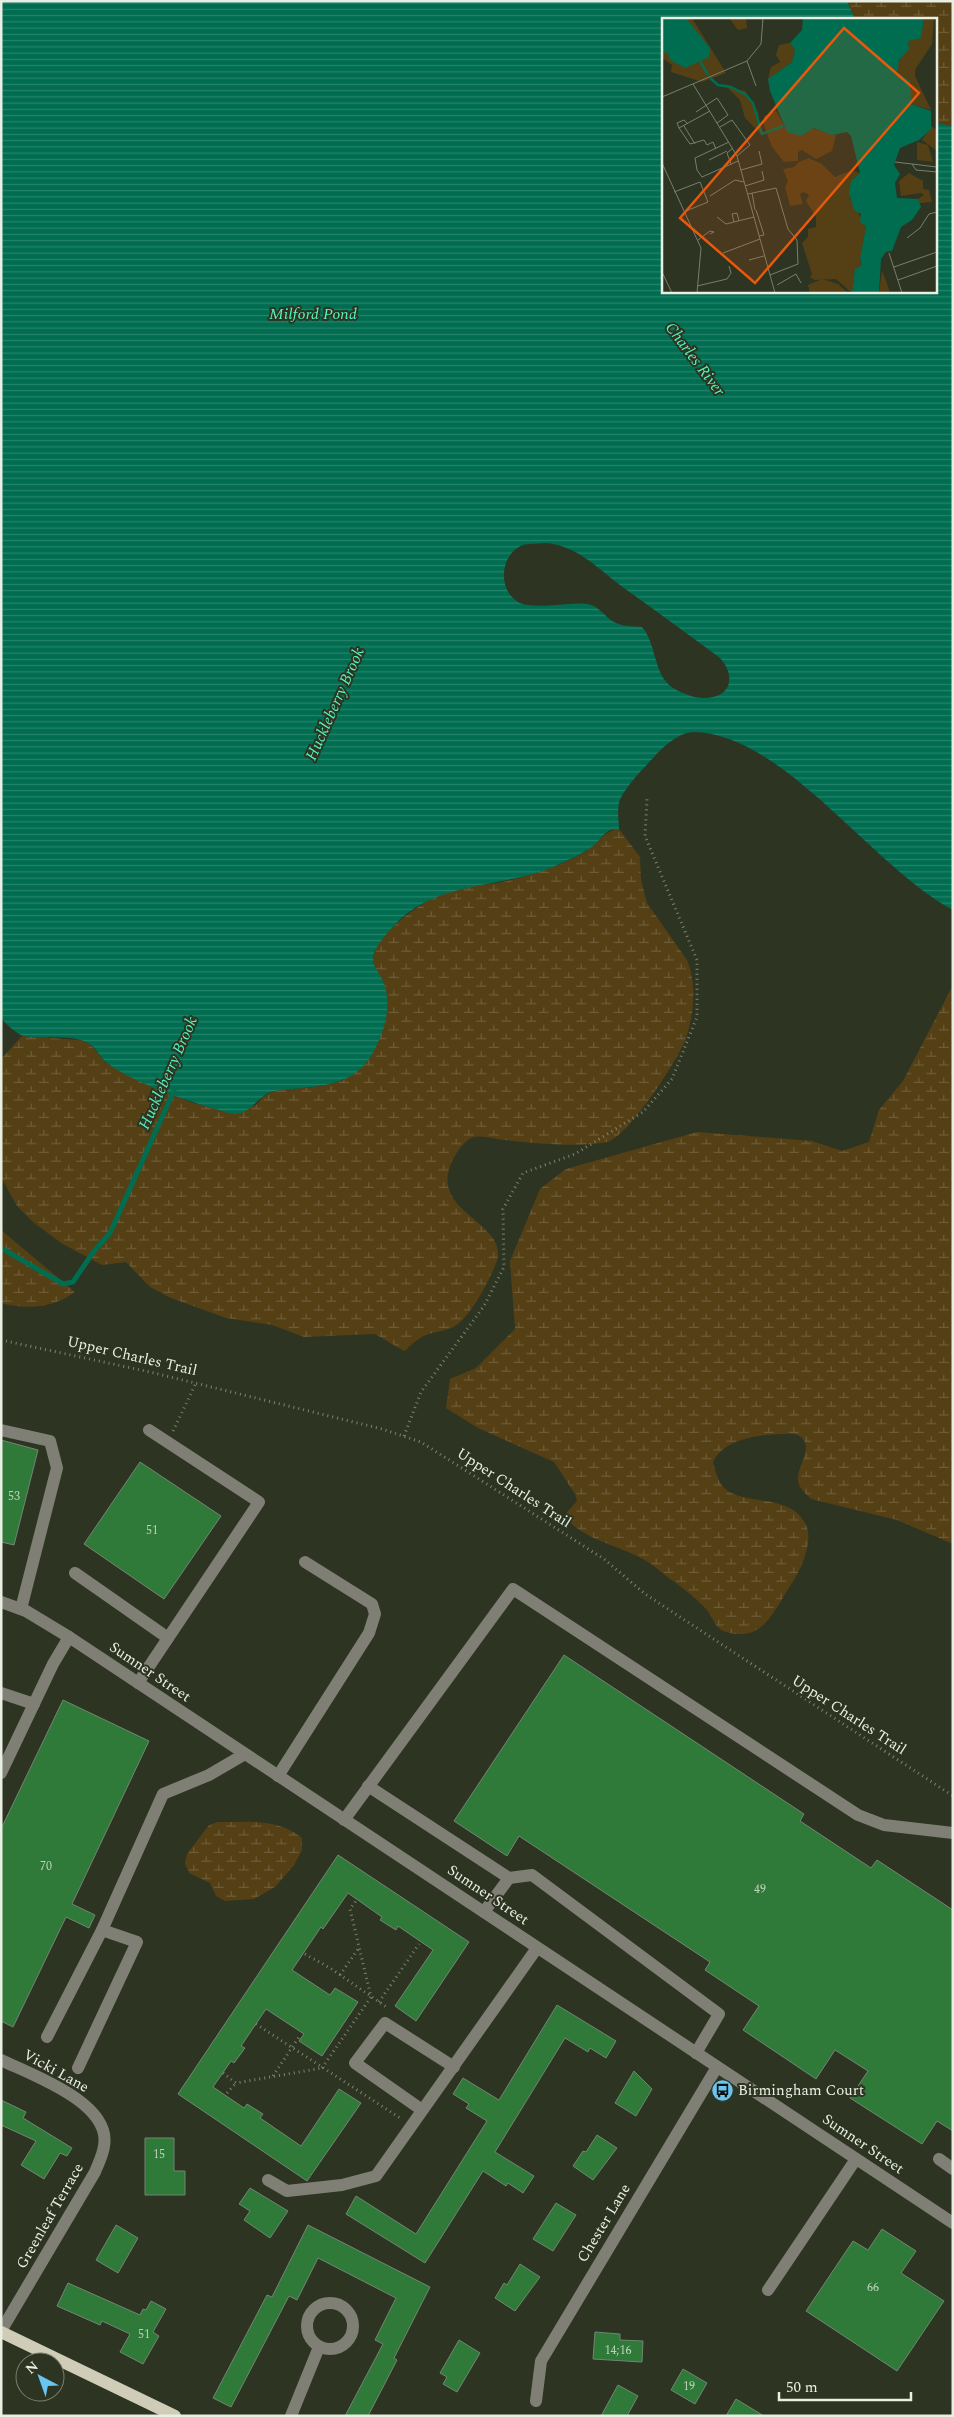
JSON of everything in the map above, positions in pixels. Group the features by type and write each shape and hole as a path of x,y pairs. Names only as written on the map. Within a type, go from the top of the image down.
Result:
{"main road":[{"path":"1,2331 175,2416"}],"street":[{"path":"1,1430 50,1441 57,1468 21,1609"},
{"path":"138,1683 258,1502 149,1430"},
{"path":"278,1776 369,1633 375,1614 372,1604 305,1562"},
{"path":"75,1573 168,1638"},
{"path":"344,1820 513,1589 858,1815 884,1825 953,1834"},
{"name":"Sumner Street","path":"1,1602 21,1609 69,1637 953,2223"},
{"path":"1,1773 69,1637"},
{"path":"1,1693 34,1704"},
{"path":"46,2037 102,1930 163,1794 209,1775 245,1754"},
{"path":"368,1786 509,1878 532,1875 719,2014 696,2053"},
{"path":"484,1912 509,1878"},
{"path":"78,2068 137,1942 102,1930"},
{"path":"268,2180 286,2191 342,2185 376,2176 537,1948"},
{"path":"422,2110 355,2063 385,2023 454,2067"},
{"name":"Vicki Lane","path":"1,2060 70,2094 86,2106 98,2118 104,2141"},
{"name":"Chester Lane","path":"536,2401 541,2361 717,2067"},
{"name":"Greenleaf Terrace","path":"1,2331 95,2172 105,2145 104,2141"},
{"path":"768,2290 856,2159"},
{"path":"939,2159 953,2169"},
{"path":"291,2416 319,2347"}],"path":[{"path":"404,1436 421,1392 484,1306 504,1267 503,1209 523,1173 575,1154 643,1112 672,1079 697,1017 697,960 645,836 647,799"},
{"name":"Upper Charles Trail","path":"1,1340 196,1383 382,1429 421,1442 604,1559 645,1594 953,1796"},
{"path":"167,1442 182,1416 196,1383"},
{"path":"227,2093 236,2083 323,2068 371,1997 350,1909 356,1901"},
{"path":"379,2002 419,1944"},
{"path":"340,1975 359,1948"},
{"path":"304,1954 340,1975 371,1997"},
{"path":"256,2024 291,2049 400,2118"},
{"path":"273,2077 299,2037"},
{"path":"223,2073 236,2083"}],"green space":[{"path":"847,1 953,1 953,126 936,123 936,18 855,18"},
{"path":"619,829 640,857 641,880 647,903 687,960 690,969 693,999 691,1019 686,1038 674,1063 639,1113 616,1137 607,1142 583,1145 556,1144 479,1136 470,1139 460,1148 449,1169 448,1185 454,1199 464,1211 488,1232 496,1243 498,1256 494,1269 479,1298 467,1315 454,1327 422,1337 404,1351 375,1334 304,1337 272,1325 226,1318 171,1298 150,1287 126,1262 102,1265 61,1243 33,1222 17,1206 1,1177 1,1059 22,1036 80,1040 90,1044 105,1062 125,1074 190,1102 234,1114 256,1105 264,1096 274,1091 322,1086 344,1080 382,979 373,962 375,950 389,930 410,912 431,899 464,887 512,880 559,865 585,852 609,832"},
{"path":"953,985 953,1544 897,1520 811,1499 798,1483 798,1475 806,1448 803,1439 798,1435 752,1437 733,1443 718,1454 713,1462 721,1484 729,1492 739,1496 788,1507 798,1514 806,1525 808,1540 805,1557 798,1573 768,1620 762,1626 749,1633 738,1634 723,1631 695,1598 655,1567 645,1560 586,1534 566,1518 567,1512 577,1501 575,1494 554,1462 478,1428 446,1408 450,1379 476,1368 515,1329 510,1261 540,1189 566,1169 697,1132 812,1141 842,1151 869,1142 879,1110 903,1081"},
{"path":"1,1230 75,1292 58,1301 40,1306 30,1307 1,1303"},
{"path":"218,1822 262,1822 283,1827 302,1838 302,1850 294,1865 275,1887 254,1899 225,1901 216,1896 210,1883 189,1873 185,1864 187,1854 209,1825"}],"water":[{"name":"Milford Pond","path":"1,1 847,1 855,18 662,18 662,292 936,292 936,123 953,126 953,910 891,865 794,778 761,755 728,739 694,732 683,735 666,745 624,792 619,803 619,829 608,831 588,849 553,867 532,874 467,888 426,902 407,914 390,930 378,946 373,957 375,966 386,989 386,1019 380,1038 371,1056 364,1066 346,1078 325,1085 271,1092 247,1110 232,1114 144,1084 107,1063 88,1043 64,1037 24,1036 1,1019","holes":["546,543 569,549 588,560 720,658 725,664 729,677 729,684 722,694 715,697 698,698 673,688 662,675 647,634 642,627 624,626 611,620 592,605 541,606 524,604 511,596 504,581 504,572 506,564 515,550 523,545"]}],"building":[{"path":"1,1440 38,1450 14,1545 1,1542"},
{"path":"140,1462 221,1516 164,1599 84,1544"},
{"path":"564,1655 804,1814 800,1821 871,1868 877,1860 953,1910 953,2131 937,2121 922,2144 850,2098 868,2071 835,2050 816,2079 743,2030 759,2006 705,1970 710,1962 519,1836 507,1856 454,1821"},
{"path":"63,1700 149,1741 72,1904 95,1915 89,1928 66,1917 13,2027 1,2021 1,1829"},
{"path":"338,1855 469,1942 416,2021 395,2006 433,1950 398,1926 396,1930 380,1920 382,1917 348,1893 323,1929 321,1927 292,1970 330,1995 335,1988 358,2002 322,2056 299,2041 304,2034 266,2009 241,2046 245,2048 234,2063 231,2061 213,2087 244,2108 247,2104 263,2114 260,2118 301,2146 339,2089 361,2103 307,2181 178,2094"},
{"path":"557,2005 616,2041 606,2058 590,2048 588,2052 565,2038 495,2152 534,2176 523,2193 508,2183 506,2186 483,2171 425,2263 346,2214 356,2196 416,2234 487,2121 466,2108 469,2104 453,2094 463,2078 499,2100"},
{"path":"634,2071 652,2089 636,2116 615,2103"},
{"path":"1,2100 26,2112 23,2118 72,2148 67,2156 60,2153 44,2179 21,2165 36,2141 1,2125"},
{"path":"597,2135 617,2148 593,2180 573,2166 583,2151 586,2152"},
{"path":"145,2138 174,2138 174,2171 185,2171 185,2195 145,2195"},
{"path":"250,2188 288,2211 270,2238 244,2220 250,2211 239,2204"},
{"path":"556,2203 576,2215 553,2251 533,2239"},
{"path":"116,2225 138,2238 118,2273 96,2260"},
{"path":"308,2225 430,2287 394,2358 397,2360 368,2416 345,2416 383,2344 375,2340 396,2298 318,2258 297,2300 289,2296 231,2407 213,2398 267,2295 272,2297"},
{"path":"882,2229 916,2251 901,2273 944,2301 897,2371 806,2311 853,2241 868,2250"},
{"path":"520,2264 540,2277 515,2311 495,2298 504,2283 507,2285"},
{"path":"68,2283 140,2315 143,2309 146,2310 151,2301 166,2309 153,2332 159,2336 143,2364 120,2352 130,2334 102,2321 100,2325 57,2306"},
{"path":"595,2332 620,2334 620,2340 643,2341 642,2362 593,2359"},
{"path":"459,2340 480,2353 457,2392 443,2384 447,2377 440,2373"},
{"path":"683,2369 707,2383 695,2404 671,2390"},
{"path":"618,2385 638,2396 627,2416 601,2416"},
{"path":"736,2399 764,2416 726,2416"}],"waterway":[{"name":"Huckleberry Brook","path":"1,1248 63,1284 73,1282 94,1251 110,1233 175,1088"}],"place":[{"name":"Birmingham Court","path":"722,2090"}],"water label":[{"name":"Charles River","path":"695,359"}]}
